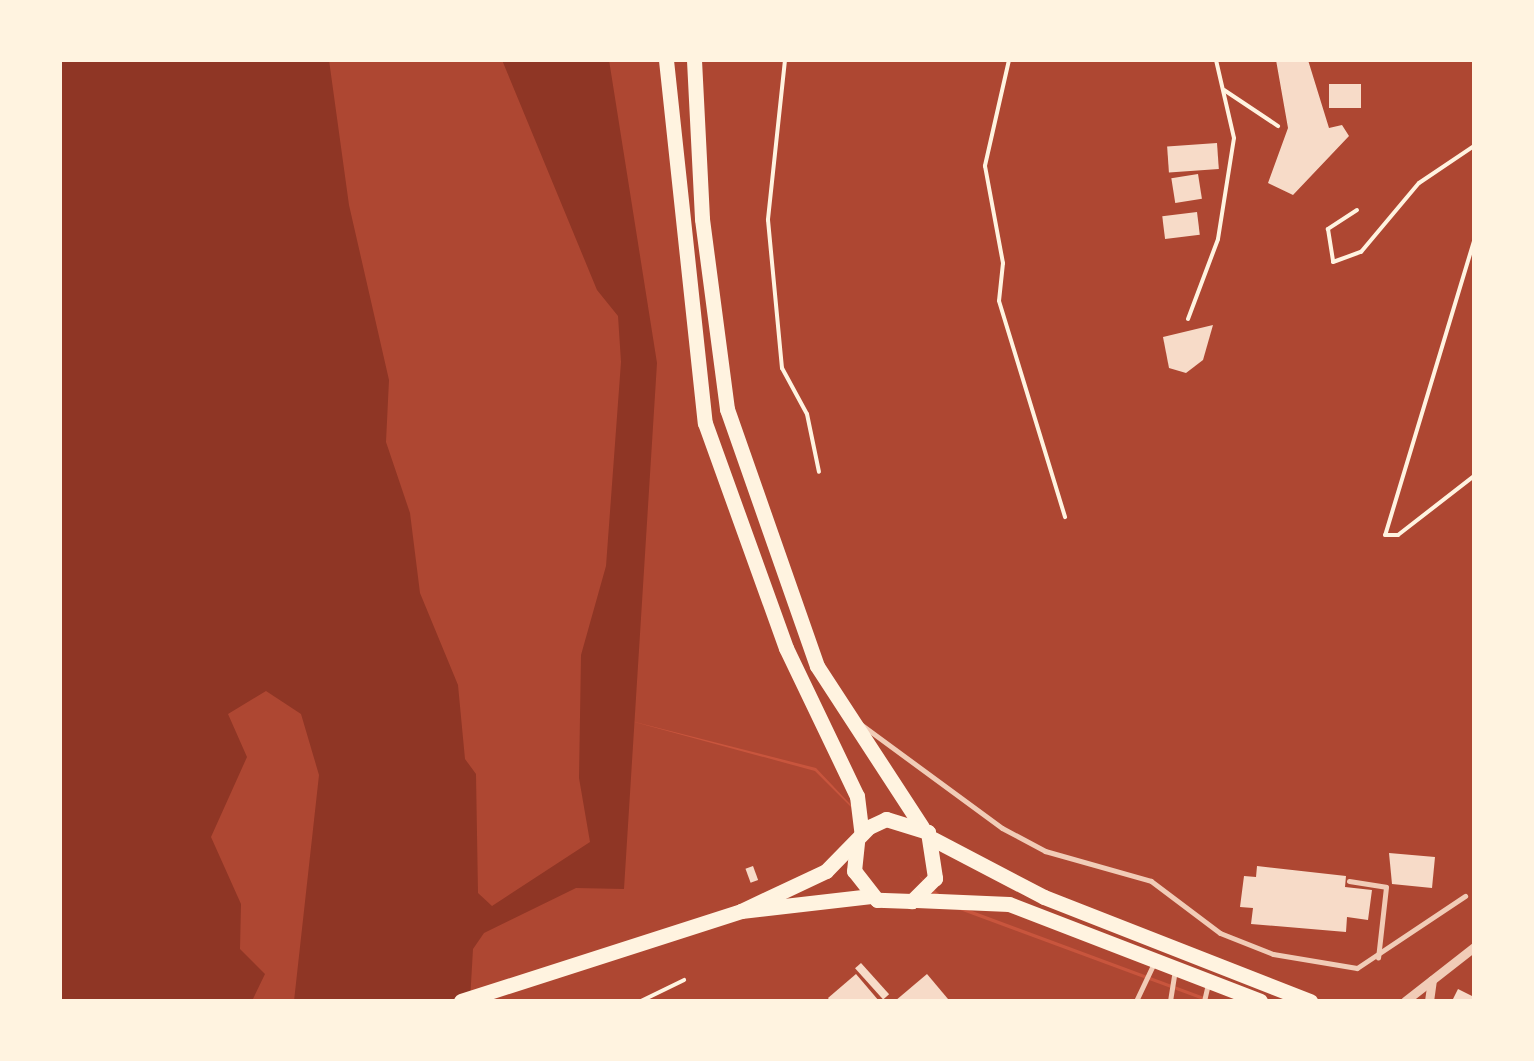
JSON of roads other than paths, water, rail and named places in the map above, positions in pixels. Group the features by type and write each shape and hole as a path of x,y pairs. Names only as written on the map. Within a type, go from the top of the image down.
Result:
{"main road":[{"path":"666,60 700,405 786,648 857,796 860,838 854,871 871,896"},
{"path":"694,60 702,220 728,409 845,721 927,832 938,870 912,901"},
{"path":"461,1001 742,912 810,881 860,838 896,818 1044,897 1310,1001"},
{"path":"742,912 871,896 1009,904 1260,1001"}],"street":[{"path":"1405,1001 1474,947"},
{"path":"1429,1001 1432,980"}],"lane":[{"path":"845,721 874,728 1002,828 1044,851 1150,881 1238,940 1317,966 1357,968 1378,958 1465,896"},
{"path":"1349,881 1386,887 1378,958"},
{"path":"1136,1001 1156,959"},
{"path":"1170,1001 1176,967"},
{"path":"1204,1001 1209,980"}]}
